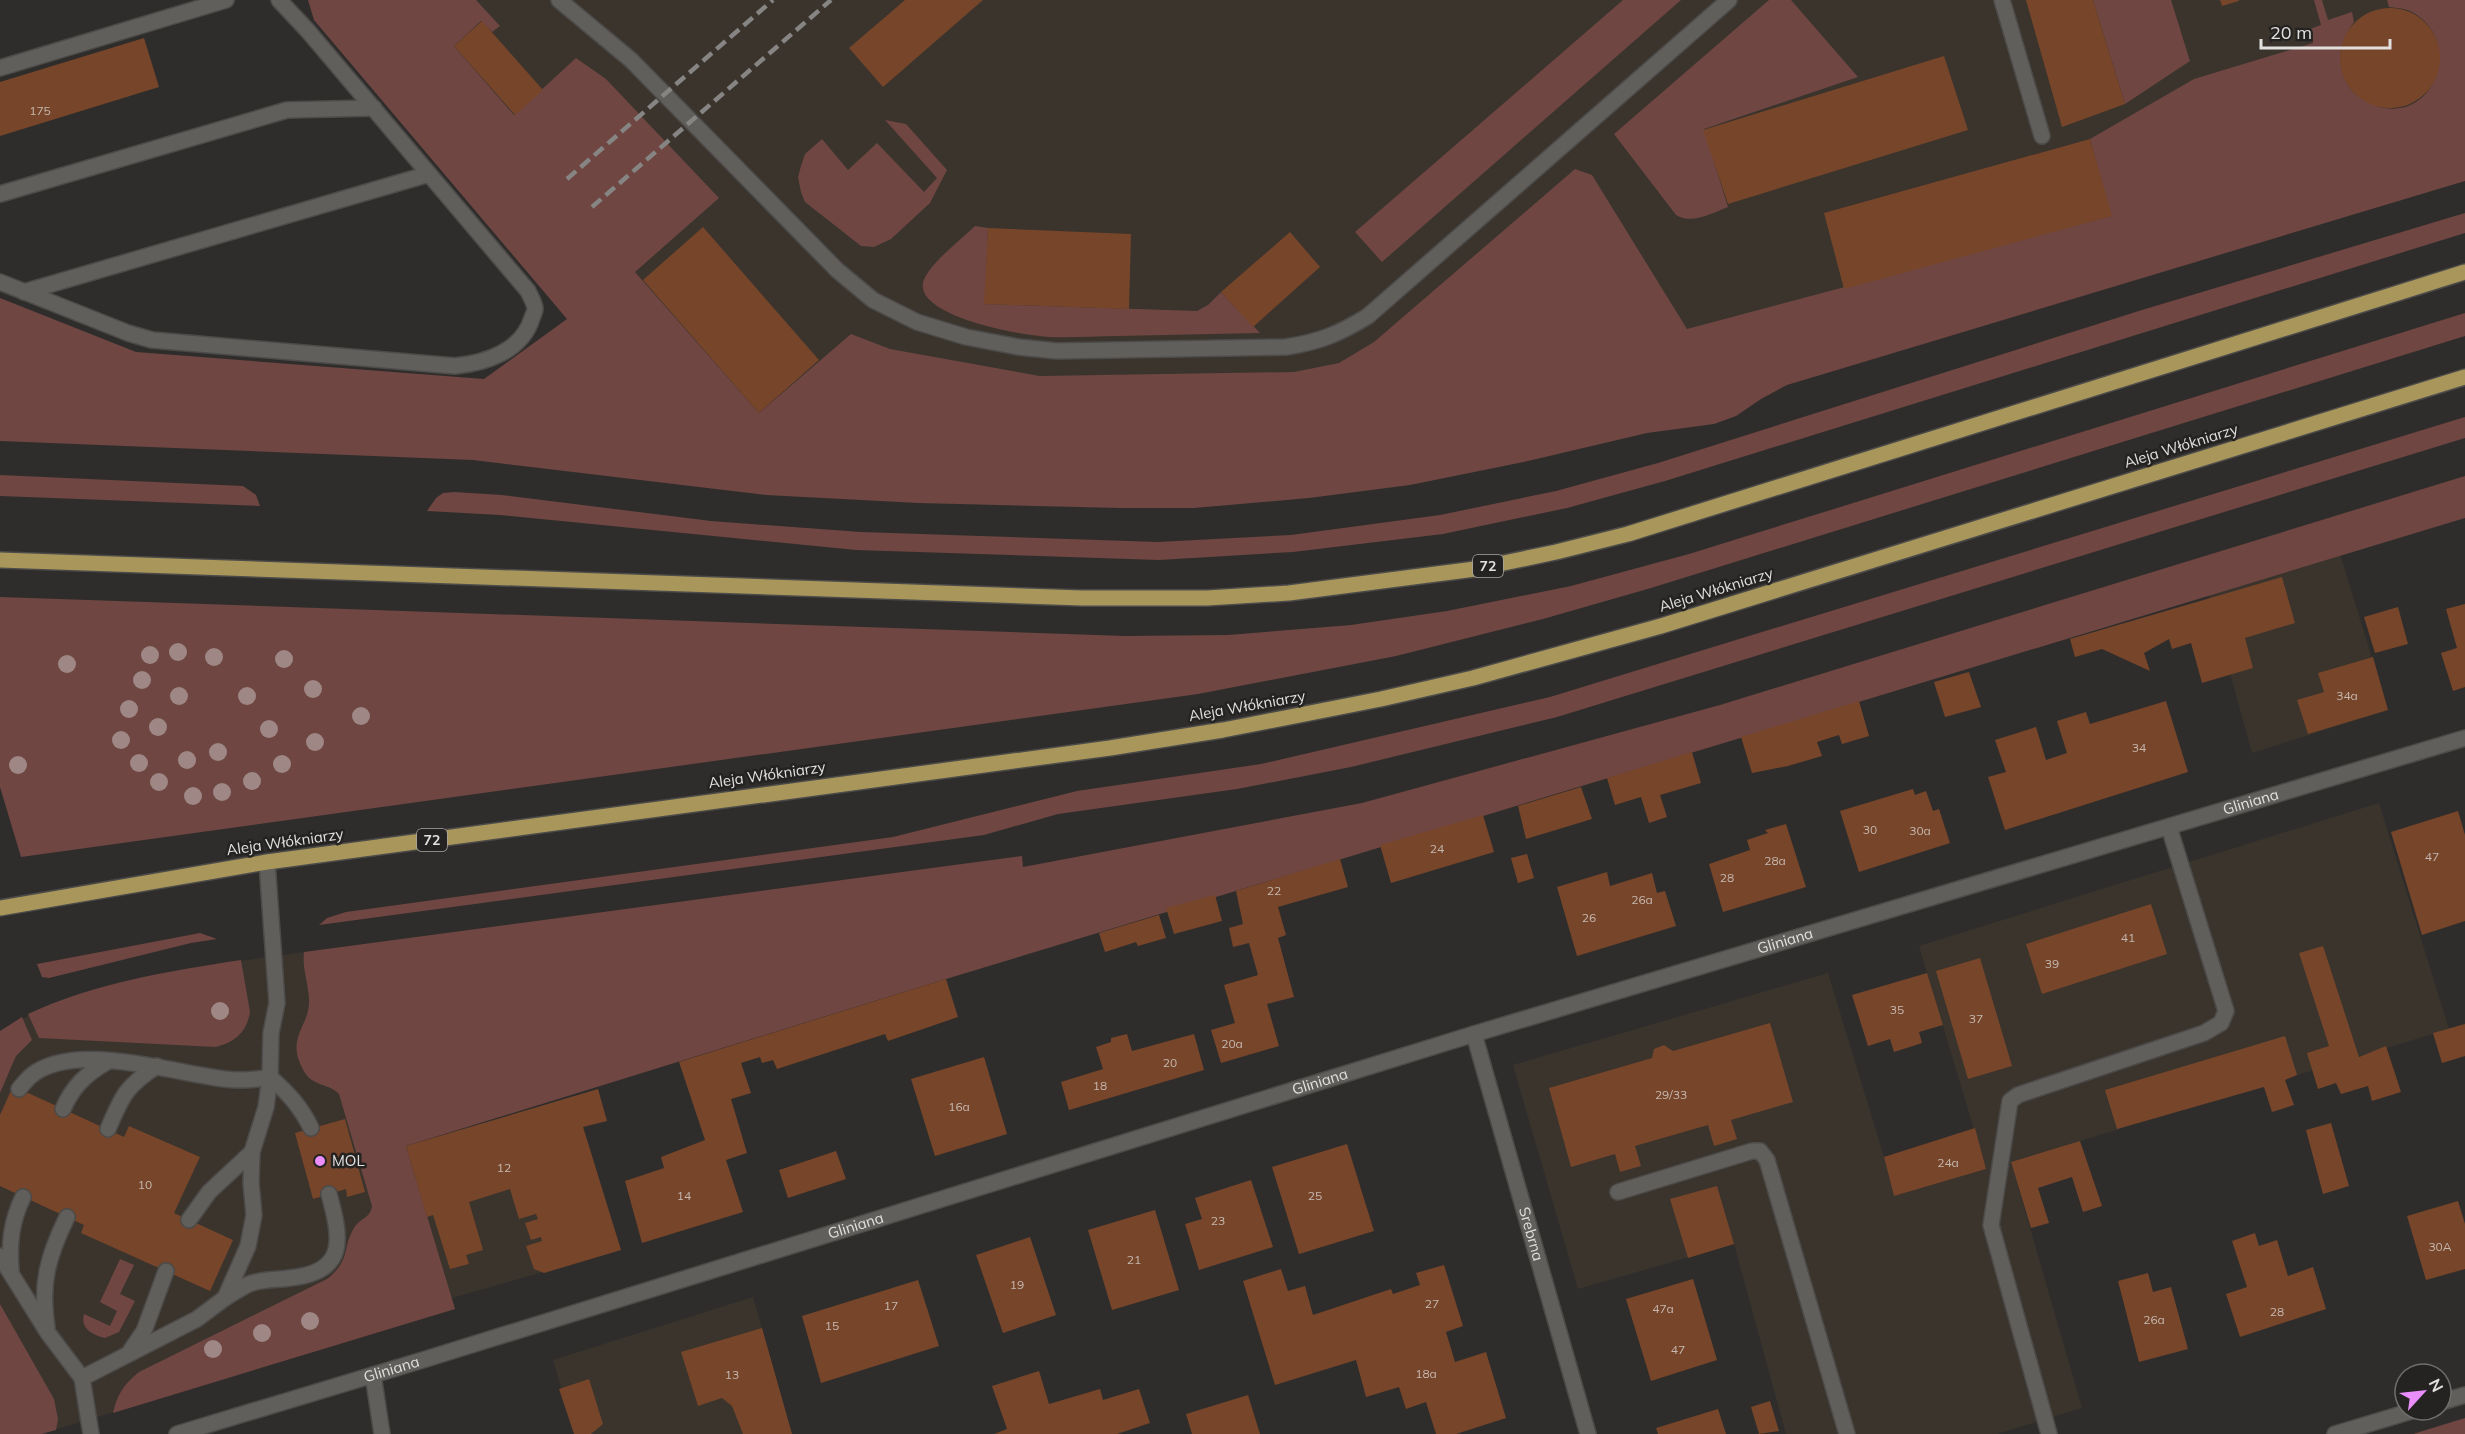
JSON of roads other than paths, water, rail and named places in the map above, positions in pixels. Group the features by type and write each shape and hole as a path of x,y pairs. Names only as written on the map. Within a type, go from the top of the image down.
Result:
{"main road":[{"name":"72","path":"0,560 1082,598 1207,598 1356,586 1475,569 1628,534 2465,272"},
{"name":"Aleja Włókniarzy","path":"0,908 267,862 1110,748 1223,730 1381,699 1473,678 1661,626 2465,377"}],"street":[{"path":"0,68 226,0"},
{"path":"0,282 128,333 152,340 455,366 475,364 496,357 517,342 530,326 535,309 528,291 374,108 279,0"},
{"path":"559,0 631,60 837,270 873,300 917,322 966,337 1018,347 1057,351 1286,347 1313,343 1340,334 1368,316 1729,0"},
{"path":"2002,0 2042,136"},
{"path":"0,194 287,110 374,108"},
{"path":"24,292 429,174"},
{"name":"Gliniana","path":"177,1434 1474,1034 2465,738"},
{"path":"2049,1434 1991,1225 2010,1101 2018,1095 2204,1033 2221,1023 2226,1011 2169,826"},
{"path":"225,1298 248,1246 254,1215 251,1183 252,1152 266,1107 270,1077 269,1049 277,1003 277,984 267,862"},
{"name":"Srebrna","path":"1474,1034 1588,1434"},
{"path":"20,1089 31,1075 48,1066 65,1061 110,1061 157,1066 225,1080 270,1077 290,1094 304,1112 311,1128"},
{"path":"63,1109 71,1092 83,1077 110,1061"},
{"path":"108,1129 123,1094 136,1079 157,1066"},
{"path":"1618,1192 1752,1151 1760,1151 1767,1160 1847,1434"},
{"path":"189,1220 209,1192 252,1152"},
{"path":"82,1378 197,1319 249,1284 311,1274 323,1269 332,1260 339,1237 329,1194"},
{"path":"11,1276 9,1244 15,1215 23,1197"},
{"path":"48,1333 44,1306 44,1280 51,1252 67,1217"},
{"path":"0,1256 48,1333 82,1378 91,1434"},
{"path":"129,1353 144,1331 166,1271"},
{"path":"373,1375 382,1434"},
{"path":"2336,1434 2393,1417"}],"railway":[{"path":"567,179 773,0"},
{"path":"592,207 831,0"}],"place":[{"name":"MOL","path":"320,1161"}]}
